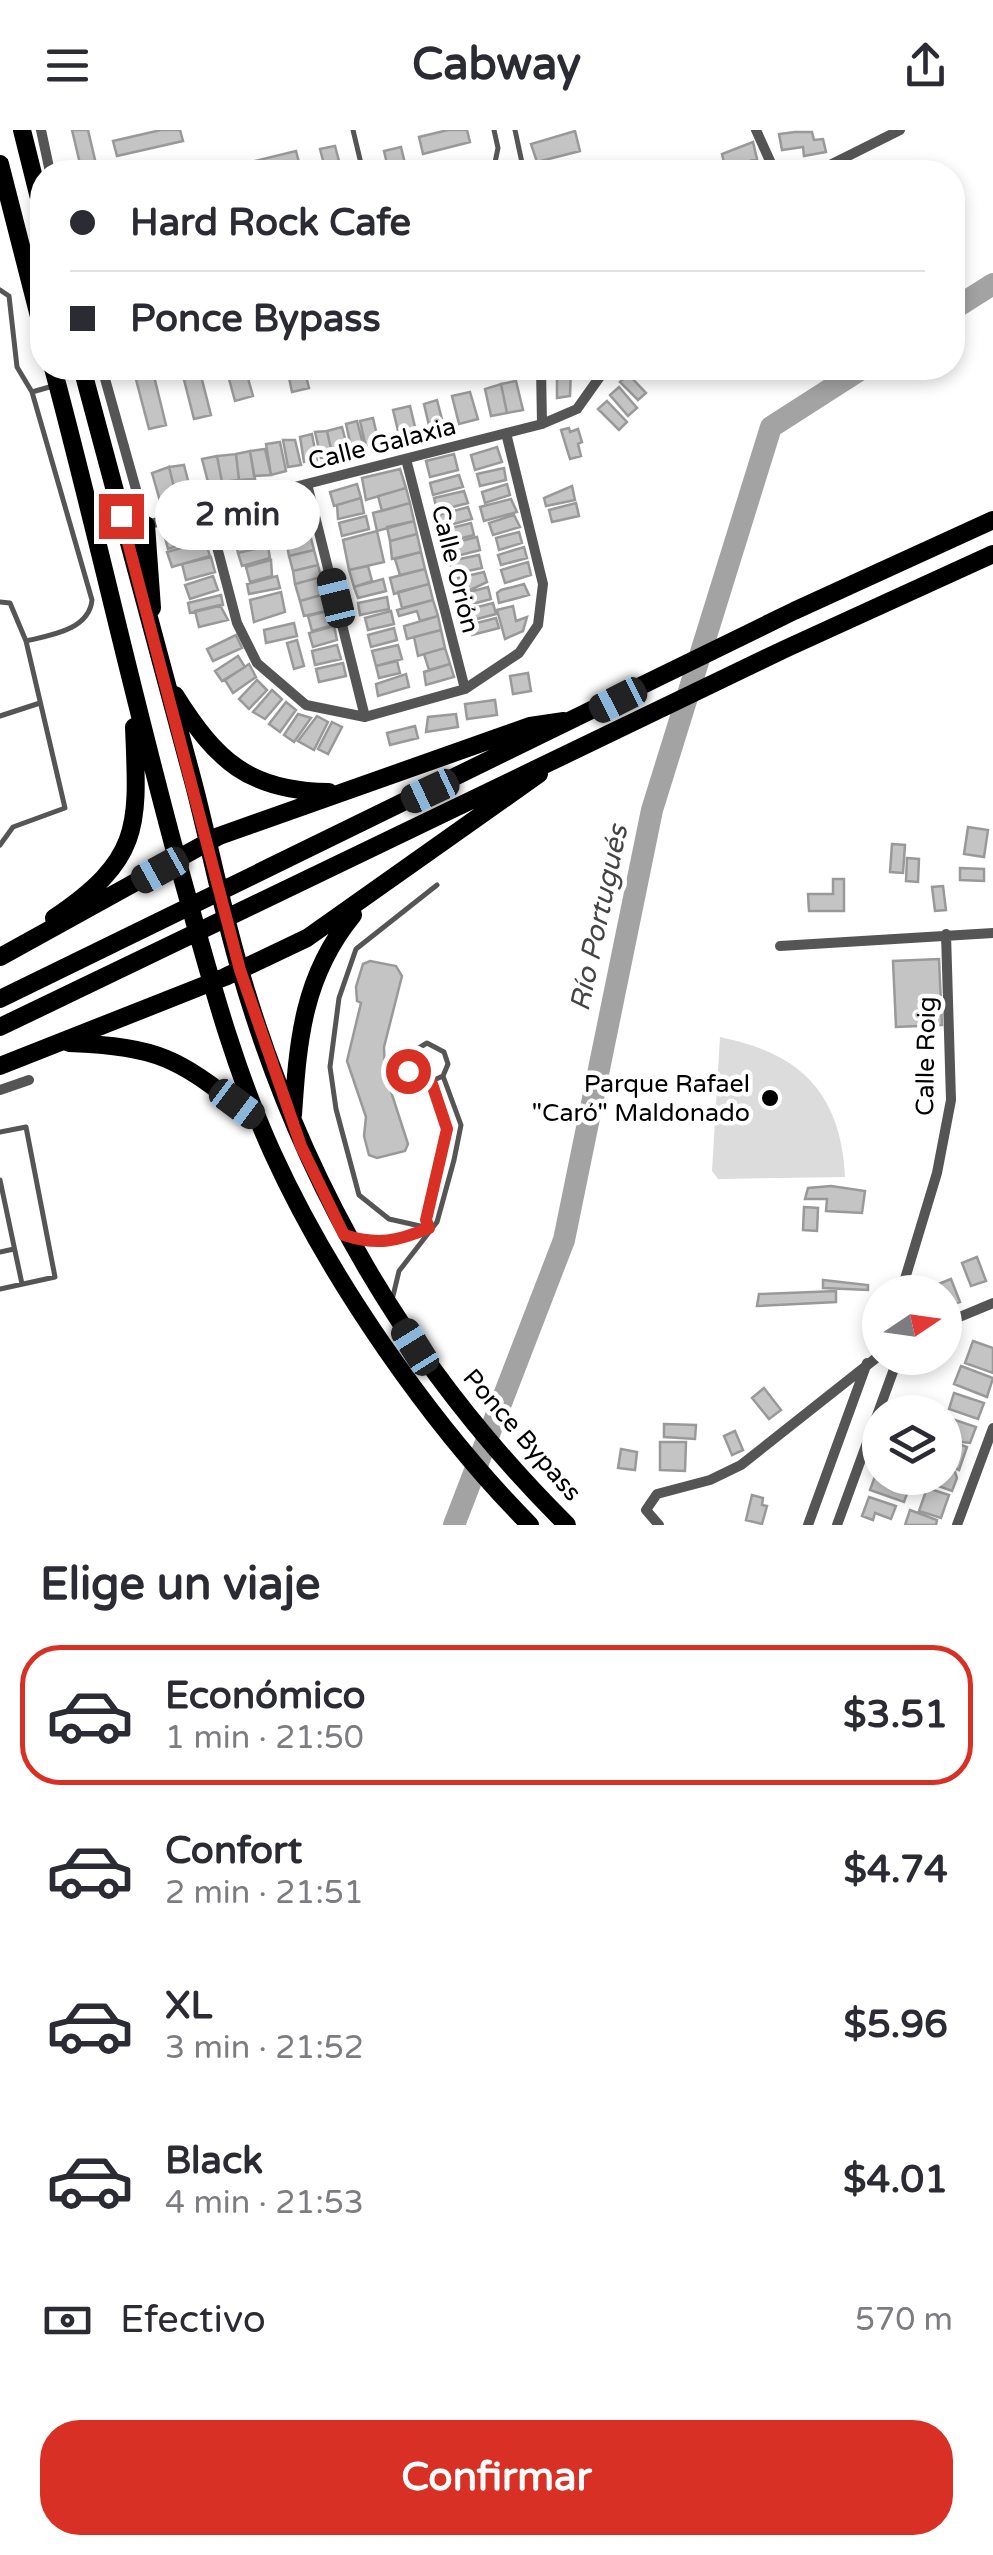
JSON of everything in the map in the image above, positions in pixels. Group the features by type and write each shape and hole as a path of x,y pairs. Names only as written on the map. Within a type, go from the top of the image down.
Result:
{"highway":[{"path":"22,130 30,162"},
{"path":"0,164 30,281"},
{"name":"Ponce Bypass","path":"56,380 177,860 211,983 259,1120 325,1252 406,1374 476,1465 530,1525"},
{"name":"Ponce Bypass","path":"92,380 150,623 240,970 293,1123 344,1235 415,1347 502,1456 567,1525"},
{"path":"7,953 208,842 344,793 582,718 794,612 993,520"},
{"path":"146,526 152,579 150,623"},
{"path":"0,1066 211,983 306,938 555,760 993,554"},
{"path":"164,678 198,732 236,768 276,787 344,793"},
{"path":"7,953 92,890 128,842 139,794 132,682"},
{"path":"0,998 529,735"},
{"path":"0,1027 274,894 524,781"},
{"path":"293,1123 300,1030 311,984 336,936 377,890"},
{"path":"64,1043 114,1045 181,1062 259,1120"}],"street":[{"path":"40,130 47,160"},
{"path":"756,130 770,160"},
{"path":"833,160 869,135 900,130"},
{"path":"94,380 146,526"},
{"path":"541,380 542,424"},
{"name":"Calle Galaxia","path":"146,526 542,424 577,409 598,380"},
{"path":"207,509 237,623 257,663 306,705 366,718 465,690 519,653 538,625 543,584 506,433"},
{"name":"Calle Orión","path":"406,458 465,690"},
{"path":"307,484 366,718"},
{"path":"780,946 993,933"},
{"name":"Calle Roig","path":"903,1275 937,1173 951,1100 946,934"},
{"path":"0,1090 30,1080"},
{"path":"962,1316 993,1303"},
{"path":"659,1525 646,1510 657,1494 710,1480 741,1464 862,1367"},
{"path":"808,1525 863,1375"},
{"path":"837,1525 892,1375"},
{"path":"956,1525 993,1428"}],"lane":[{"path":"353,130 360,160"},
{"path":"494,130 498,148 495,160"},
{"path":"515,130 521,160"},
{"path":"0,290 8,296 17,367 32,392 92,600 90,615 82,623 26,641"},
{"path":"32,392 49,380"},
{"path":"0,602 10,604 18,614 65,808 12,827 0,846"},
{"path":"0,716 40,704"},
{"path":"429,1228 388,1219 359,1195 336,1108 330,1067 339,998 356,949 437,885"},
{"path":"408,1071 418,1082 432,1084 443,1076 448,1064 439,1048 421,1044 409,1054"},
{"path":"344,1235 372,1242 397,1242 437,1222 460,1126 443,1076"},
{"path":"429,1228 426,1220 447,1129 432,1084"},
{"path":"0,1132 26,1127 55,1277 0,1289"},
{"path":"0,1180 22,1284"},
{"path":"391,1310 399,1271 429,1228"},
{"path":"0,1252 14,1249"}],"shaded area":[{"name":"Parque Rafael \"Caró\" Maldonado","path":"720,1037 773,1054 811,1082 835,1122 845,1177 718,1179 712,1171"}],"building":[{"path":"72,130 88,130 95,160 79,160"},
{"path":"161,130 180,130 183,141 117,156 113,141"},
{"path":"467,130 470,142 423,154 419,137"},
{"path":"575,131 580,151 536,160 531,144"},
{"path":"812,132 814,140 823,139 826,152 804,156 803,147 782,150 779,134"},
{"path":"753,142 757,159 723,160 722,154"},
{"path":"335,146 339,160 323,160 320,149"},
{"path":"401,147 404,160 386,160 384,151"},
{"path":"296,151 298,160 259,160"},
{"path":"136,380 155,380 166,425 149,429"},
{"path":"184,380 202,380 211,415 194,419"},
{"path":"229,380 248,380 253,396 235,401"},
{"path":"290,380 307,380 309,388 292,392"},
{"path":"557,380 571,380 570,396 557,398"},
{"path":"634,380 646,393 638,400 620,382"},
{"path":"516,381 523,410 507,413 501,384"},
{"path":"501,384 507,413 491,416 485,389"},
{"path":"619,387 637,408 628,416 610,395"},
{"path":"470,392 478,419 459,424 452,396"},
{"path":"437,400 445,431 431,434 424,404"},
{"path":"607,401 627,422 619,430 598,409"},
{"path":"410,406 416,431 399,435 393,410"},
{"path":"373,418 379,444 366,447 360,421"},
{"path":"357,421 364,448 352,451 346,424"},
{"path":"342,427 349,454 333,458 327,431"},
{"path":"569,428 570,432 578,429 582,442 578,444 581,456 570,459 561,430"},
{"path":"327,431 333,458 327,459 321,458 315,432"},
{"path":"312,434 318,467 311,468 309,461 304,462 300,437"},
{"path":"283,440 295,440 301,465 288,467"},
{"path":"280,442 286,471 271,475 266,444"},
{"path":"497,447 502,462 475,470 471,455"},
{"path":"265,449 271,475 254,476 250,451"},
{"path":"250,451 255,479 239,480 236,454"},
{"path":"236,454 239,480 222,482 217,456"},
{"path":"454,454 458,470 430,477 426,461"},
{"path":"217,456 222,482 209,486 202,459"},
{"path":"184,465 192,496 177,499 169,467"},
{"path":"169,467 177,499 160,501 152,473"},
{"path":"504,468 506,480 480,486 477,474"},
{"path":"400,469 406,488 366,500 362,478"},
{"path":"459,475 463,487 433,495 430,483"},
{"path":"357,484 361,498 334,506 330,492"},
{"path":"507,484 510,495 485,503 482,492"},
{"path":"572,486 575,500 546,506 544,498"},
{"path":"406,488 410,503 382,511 378,496"},
{"path":"464,491 468,503 437,511 434,498"},
{"path":"303,497 308,517 281,523 276,504"},
{"path":"361,498 364,513 338,519 337,505"},
{"path":"511,499 517,512 484,521 480,507"},
{"path":"410,503 414,521 377,531 373,513"},
{"path":"576,503 579,516 552,522 549,510"},
{"path":"266,504 272,526 234,536 227,515"},
{"path":"468,507 472,519 443,527 439,515"},
{"path":"514,515 520,527 493,535 489,523"},
{"path":"366,516 369,529 342,536 339,523"},
{"path":"308,517 311,531 286,540 281,523"},
{"path":"414,521 417,534 390,541 387,527"},
{"path":"201,523 206,537 168,549 164,534"},
{"path":"471,523 474,535 446,542 443,530"},
{"path":"264,529 268,546 238,553 234,536"},
{"path":"377,531 384,562 349,570 343,540"},
{"path":"519,532 522,543 499,550 496,538"},
{"path":"310,534 314,550 289,556 286,540"},
{"path":"417,534 421,552 392,559 390,541"},
{"path":"477,537 480,550 453,557 449,544"},
{"path":"205,541 210,556 172,567 167,552"},
{"path":"268,546 270,558 242,566 238,553"},
{"path":"524,547 527,558 501,565 498,555"},
{"path":"314,550 318,565 293,571 289,556"},
{"path":"421,552 425,569 400,575 395,559"},
{"path":"479,555 482,568 453,574 450,561"},
{"path":"211,557 215,572 186,580 182,564"},
{"path":"271,560 272,576 250,582 246,567"},
{"path":"528,562 531,575 505,583 501,570"},
{"path":"318,565 321,577 295,584 293,571"},
{"path":"368,566 372,581 354,587 349,570"},
{"path":"425,569 429,584 394,594 390,578"},
{"path":"484,572 487,582 462,594 458,578"},
{"path":"213,576 218,590 190,599 185,585"},
{"path":"277,576 280,588 249,594 247,584"},
{"path":"321,577 325,594 300,601 295,584"},
{"path":"383,579 386,591 358,598 354,587"},
{"path":"429,584 433,600 402,608 398,592"},
{"path":"524,584 529,595 499,603 497,593"},
{"path":"488,587 491,599 465,606 462,594"},
{"path":"281,592 285,612 254,622 250,600"},
{"path":"325,594 330,610 304,616 300,601"},
{"path":"221,595 223,605 190,613 188,603"},
{"path":"387,597 389,609 360,615 358,603"},
{"path":"433,600 438,616 420,621 417,611 399,616 397,610"},
{"path":"493,603 496,614 469,621 463,615 462,611"},
{"path":"220,605 228,620 199,627 195,611"},
{"path":"513,606 516,621 527,617 523,631 505,639 497,610"},
{"path":"328,611 337,624 312,631 308,616"},
{"path":"391,611 394,624 368,630 365,618"},
{"path":"438,616 441,630 407,639 404,626"},
{"path":"496,618 499,628 472,635 469,625"},
{"path":"294,623 297,636 266,643 264,630"},
{"path":"334,626 337,640 313,647 309,633"},
{"path":"394,628 397,640 371,647 368,635"},
{"path":"441,630 445,648 418,656 414,637"},
{"path":"236,635 242,648 213,661 207,649"},
{"path":"297,640 304,666 294,669 287,643"},
{"path":"337,645 341,659 315,665 312,651"},
{"path":"398,645 402,659 376,666 372,651"},
{"path":"445,648 450,664 429,670 424,654"},
{"path":"238,656 245,667 222,681 215,671"},
{"path":"397,661 400,673 379,678 376,666"},
{"path":"343,663 346,676 319,682 316,669"},
{"path":"249,664 256,677 233,693 225,680"},
{"path":"450,664 454,677 426,685 424,672"},
{"path":"528,673 531,691 513,694 510,676"},
{"path":"406,674 409,687 378,696 376,684"},
{"path":"257,680 267,690 249,709 239,699"},
{"path":"272,690 282,699 265,719 253,712"},
{"path":"495,700 497,715 467,719 465,704"},
{"path":"286,702 296,710 280,732 269,724"},
{"path":"298,714 311,718 294,742 284,735"},
{"path":"456,714 458,727 426,732 428,717"},
{"path":"317,716 328,722 314,750 298,741"},
{"path":"332,722 342,727 328,754 318,749"},
{"path":"415,726 418,738 390,745 387,733"},
{"path":"968,827 988,830 984,857 964,854"},
{"path":"892,844 905,845 903,873 890,872"},
{"path":"907,858 919,859 918,882 906,881"},
{"path":"960,868 984,869 984,881 960,880"},
{"path":"833,879 844,879 844,911 809,911 808,894 833,894"},
{"path":"943,886 946,910 935,911 932,887"},
{"path":"939,959 942,1025 896,1027 893,961"},
{"path":"370,961 396,966 402,976 384,1047 385,1073 408,1144 405,1151 377,1158 369,1155 364,1136 366,1117 347,1061 361,1003 357,1001 356,987 363,964"},
{"path":"831,1186 865,1191 862,1213 826,1211 827,1199 805,1199 808,1188"},
{"path":"804,1207 818,1208 817,1231 803,1230"},
{"path":"977,1257 986,1281 971,1286 962,1263"},
{"path":"823,1280 862,1284 862,1290 823,1288"},
{"path":"836,1291 836,1302 757,1306 759,1294"},
{"path":"973,1341 993,1348 993,1373 965,1363"},
{"path":"962,1366 993,1378 987,1397 954,1384 958,1375 962,1375"},
{"path":"764,1388 781,1410 769,1419 752,1398"},
{"path":"962,1396 984,1403 978,1419 962,1413"},
{"path":"962,1422 976,1427 970,1443 962,1442"},
{"path":"664,1424 696,1425 695,1439 664,1437"},
{"path":"735,1431 743,1450 732,1455 724,1436"},
{"path":"660,1442 686,1442 685,1471 660,1470"},
{"path":"621,1449 637,1452 635,1470 618,1468"},
{"path":"752,1495 763,1498 762,1505 767,1506 762,1524 746,1520"},
{"path":"884,1495 907,1495 904,1502"},
{"path":"925,1495 949,1495 941,1518 919,1511"},
{"path":"869,1497 896,1506 891,1519 875,1513 873,1520 862,1516"},
{"path":"910,1510 937,1520 936,1525 905,1525"}],"waterway":[{"name":"Río Portugués","path":"965,302 993,284"},
{"name":"Río Portugués","path":"454,1525 564,1240 652,810 771,427 844,380"}],"place":[{"name":"Parque Rafael \"Caró\" Maldonado","path":"770,1098"}],"route":[{"path":"121,516 240,970 301,1146 344,1235 362,1241 397,1242 429,1228 426,1220 446,1139 446,1121 432,1084 418,1082 408,1071"}]}
